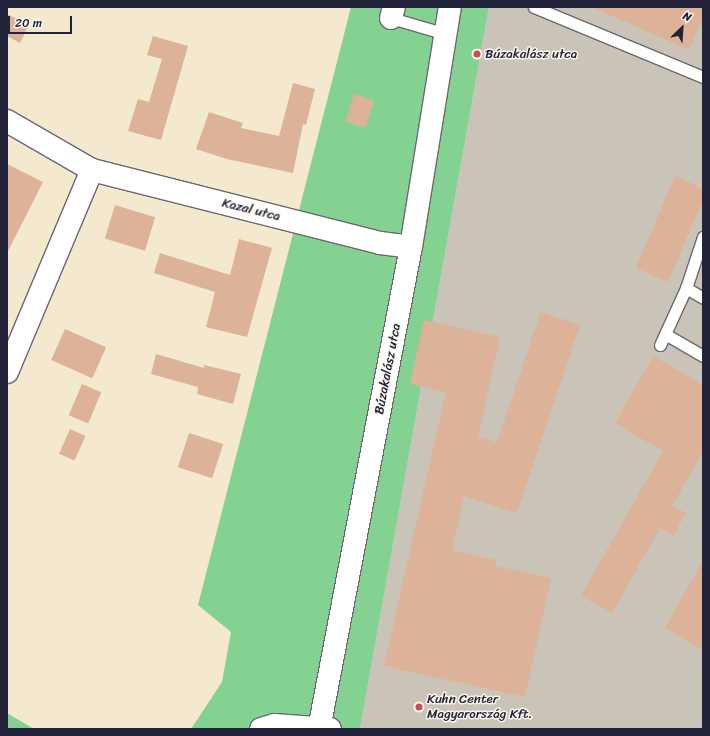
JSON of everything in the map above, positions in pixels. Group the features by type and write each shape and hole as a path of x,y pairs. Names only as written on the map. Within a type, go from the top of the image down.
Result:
{"street":[{"name":"Búzakalász utca","path":"323,729 412,248 450,7"},
{"name":"Kazal utca","path":"7,121 92,170 380,243 412,248"},
{"path":"7,372 92,170"},
{"path":"261,729 274,726 323,729"}],"lane":[{"path":"534,7 703,77"},
{"path":"392,13 446,34"},
{"path":"660,346 686,288 703,237"},
{"path":"686,288 703,298"},
{"path":"665,334 703,356"}],"shaded area":[{"path":"489,7 703,7 703,729 360,729"}],"green space":[{"path":"351,7 489,7 360,729 191,729 222,682 231,632 198,605"},
{"path":"7,713 34,729 7,729"}],"building":[{"path":"592,7 703,7 703,18 689,50"},
{"path":"7,14 29,25 20,43 7,36"},
{"path":"153,36 188,46 161,140 128,131 138,99 149,102 162,59 147,55"},
{"path":"293,83 315,89 306,125 303,124 293,173 227,159 196,149 209,112 243,123 241,128 279,136"},
{"path":"354,94 374,100 366,128 346,122"},
{"path":"7,164 43,182 7,253"},
{"path":"675,176 703,189 703,200 668,282 636,268"},
{"path":"115,205 155,217 145,251 105,238"},
{"path":"239,239 272,248 247,337 206,327 215,292 154,273 160,253 230,275"},
{"path":"541,312 580,325 517,513 464,496 452,550 496,560 495,566 551,578 525,697 384,666 446,392 410,384 424,320 500,337 478,437 497,442"},
{"path":"65,329 106,347 92,378 51,360"},
{"path":"156,354 204,368 204,365 241,374 233,404 197,394 198,387 151,374"},
{"path":"653,356 703,385 703,452 672,506 686,513 673,536 660,528 612,613 581,596 663,451 615,423"},
{"path":"82,384 101,392 88,424 69,415"},
{"path":"70,429 86,436 75,461 59,454"},
{"path":"189,433 223,444 212,478 178,467"},
{"path":"703,560 703,650 665,628"}],"place":[{"name":"Búzakalász utca","path":"477,54"},
{"name":"Kuhn Center Magyarország Kft.","path":"419,707"}]}
